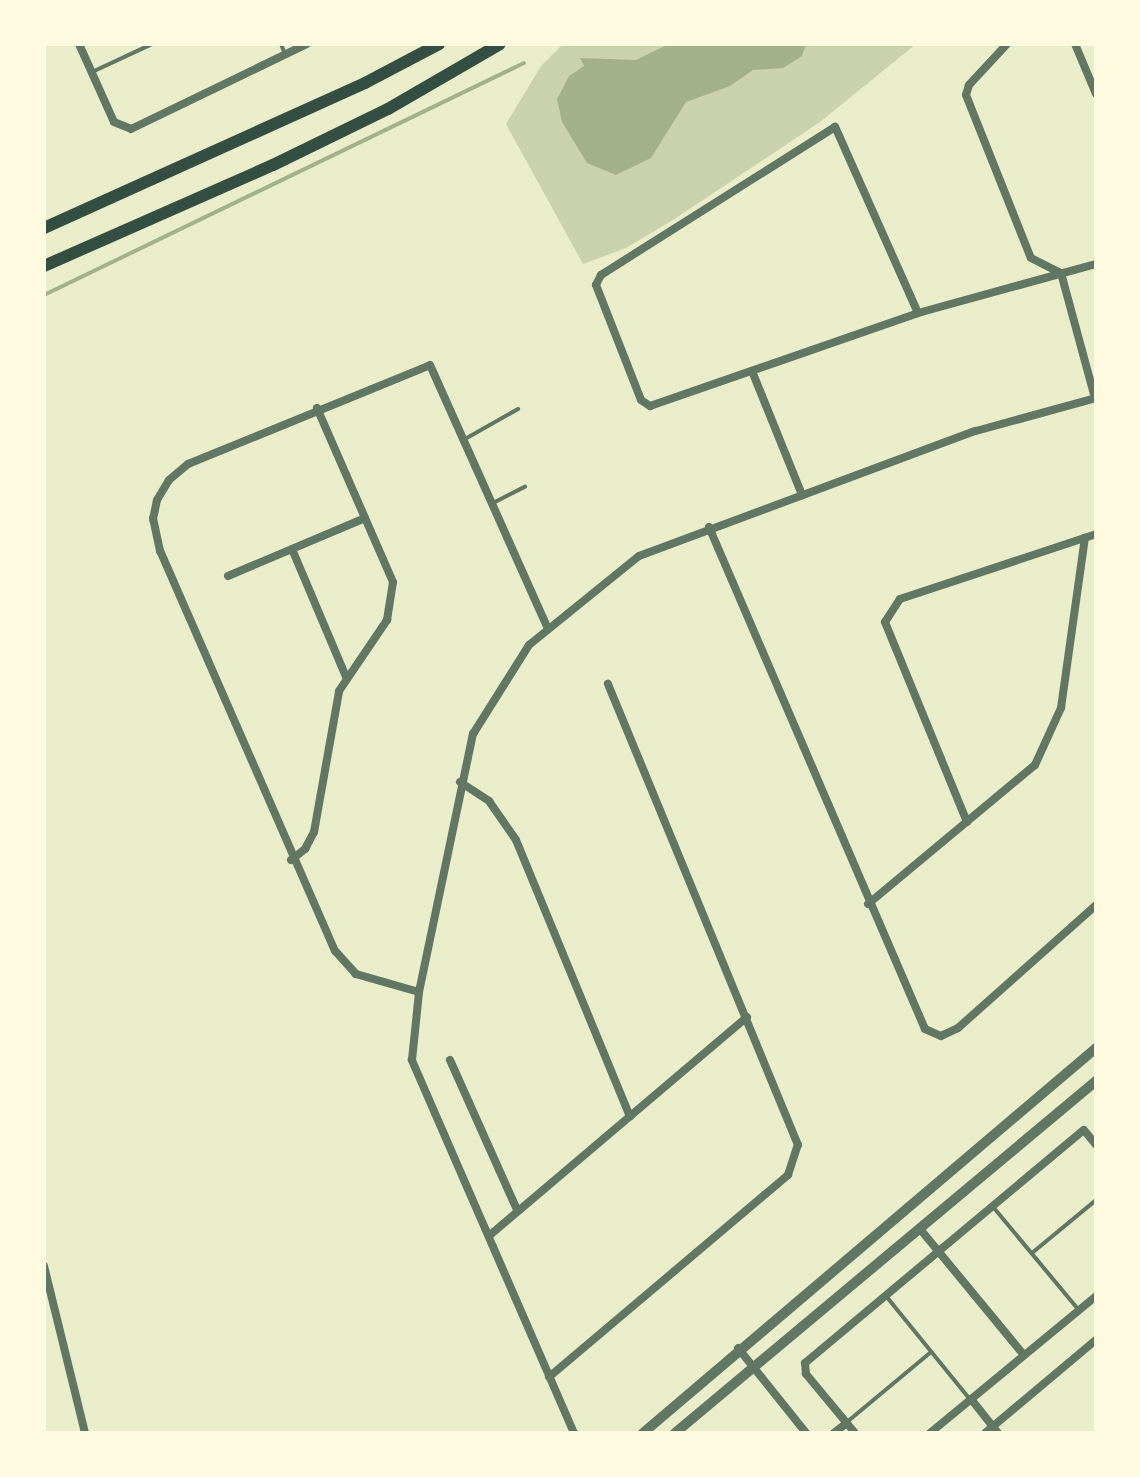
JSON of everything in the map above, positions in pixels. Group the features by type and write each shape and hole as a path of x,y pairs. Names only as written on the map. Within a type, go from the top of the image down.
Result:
{"main road":[{"path":"44,228 365,83 439,44"},
{"path":"44,266 273,165 388,109 500,44"}],"street":[{"path":"79,44 114,122 131,129 307,44"},
{"path":"574,1433 490,1235 413,1066 419,992 460,782 473,734 522,655 547,626 623,566 709,527 976,431 1096,398 1061,273 1031,258 966,95 969,85 1007,44"},
{"path":"1075,44 1096,94"},
{"path":"918,313 842,133 831,127 722,203 598,278 596,288 646,405 918,313 1096,264"},
{"path":"419,992 367,978 345,965 291,860 160,551 153,519 161,492 182,467 426,364 435,370 547,626"},
{"path":"752,371 802,495"},
{"path":"291,860 305,849 314,832 335,711 346,677 387,620 393,582 317,408"},
{"path":"228,576 363,519"},
{"path":"709,527 918,1021 932,1035 941,1036 958,1028 1096,905"},
{"path":"967,822 885,622 898,600 1096,534"},
{"path":"868,904 1035,765 1061,708 1085,538"},
{"path":"292,549 346,677"},
{"path":"549,1377 789,1173 798,1143 608,684"},
{"path":"460,782 489,801 516,840 630,1116"},
{"path":"490,1235 747,1017"},
{"path":"643,1433 738,1348 1096,1048"},
{"path":"450,1060 517,1210"},
{"path":"675,1433 1096,1081"},
{"path":"855,1433 806,1374 805,1363 1084,1130 1096,1145"},
{"path":"920,1229 1024,1355"},
{"path":"44,1266 85,1433"},
{"path":"930,1433 1096,1296"},
{"path":"971,1399 992,1431 1096,1340"},
{"path":"738,1348 806,1433"},
{"path":"834,1433 847,1423"}],"lane":[{"path":"92,72 152,44"},
{"path":"281,44 285,54"},
{"path":"465,439 518,409"},
{"path":"493,503 525,487"},
{"path":"1032,1253 1096,1200"},
{"path":"993,1206 1079,1310"},
{"path":"886,1295 971,1399"},
{"path":"847,1423 931,1352"}],"shaded area":[{"path":"563,44 916,44 820,122 673,220 626,248 583,264 506,124 541,66"},
{"path":"669,44 806,44 802,56 783,68 753,70 730,86 686,102 651,158 616,175 587,163 562,122 557,99 569,76 584,66 580,58 636,60"}],"waterway":[{"path":"44,295 524,63"}]}
